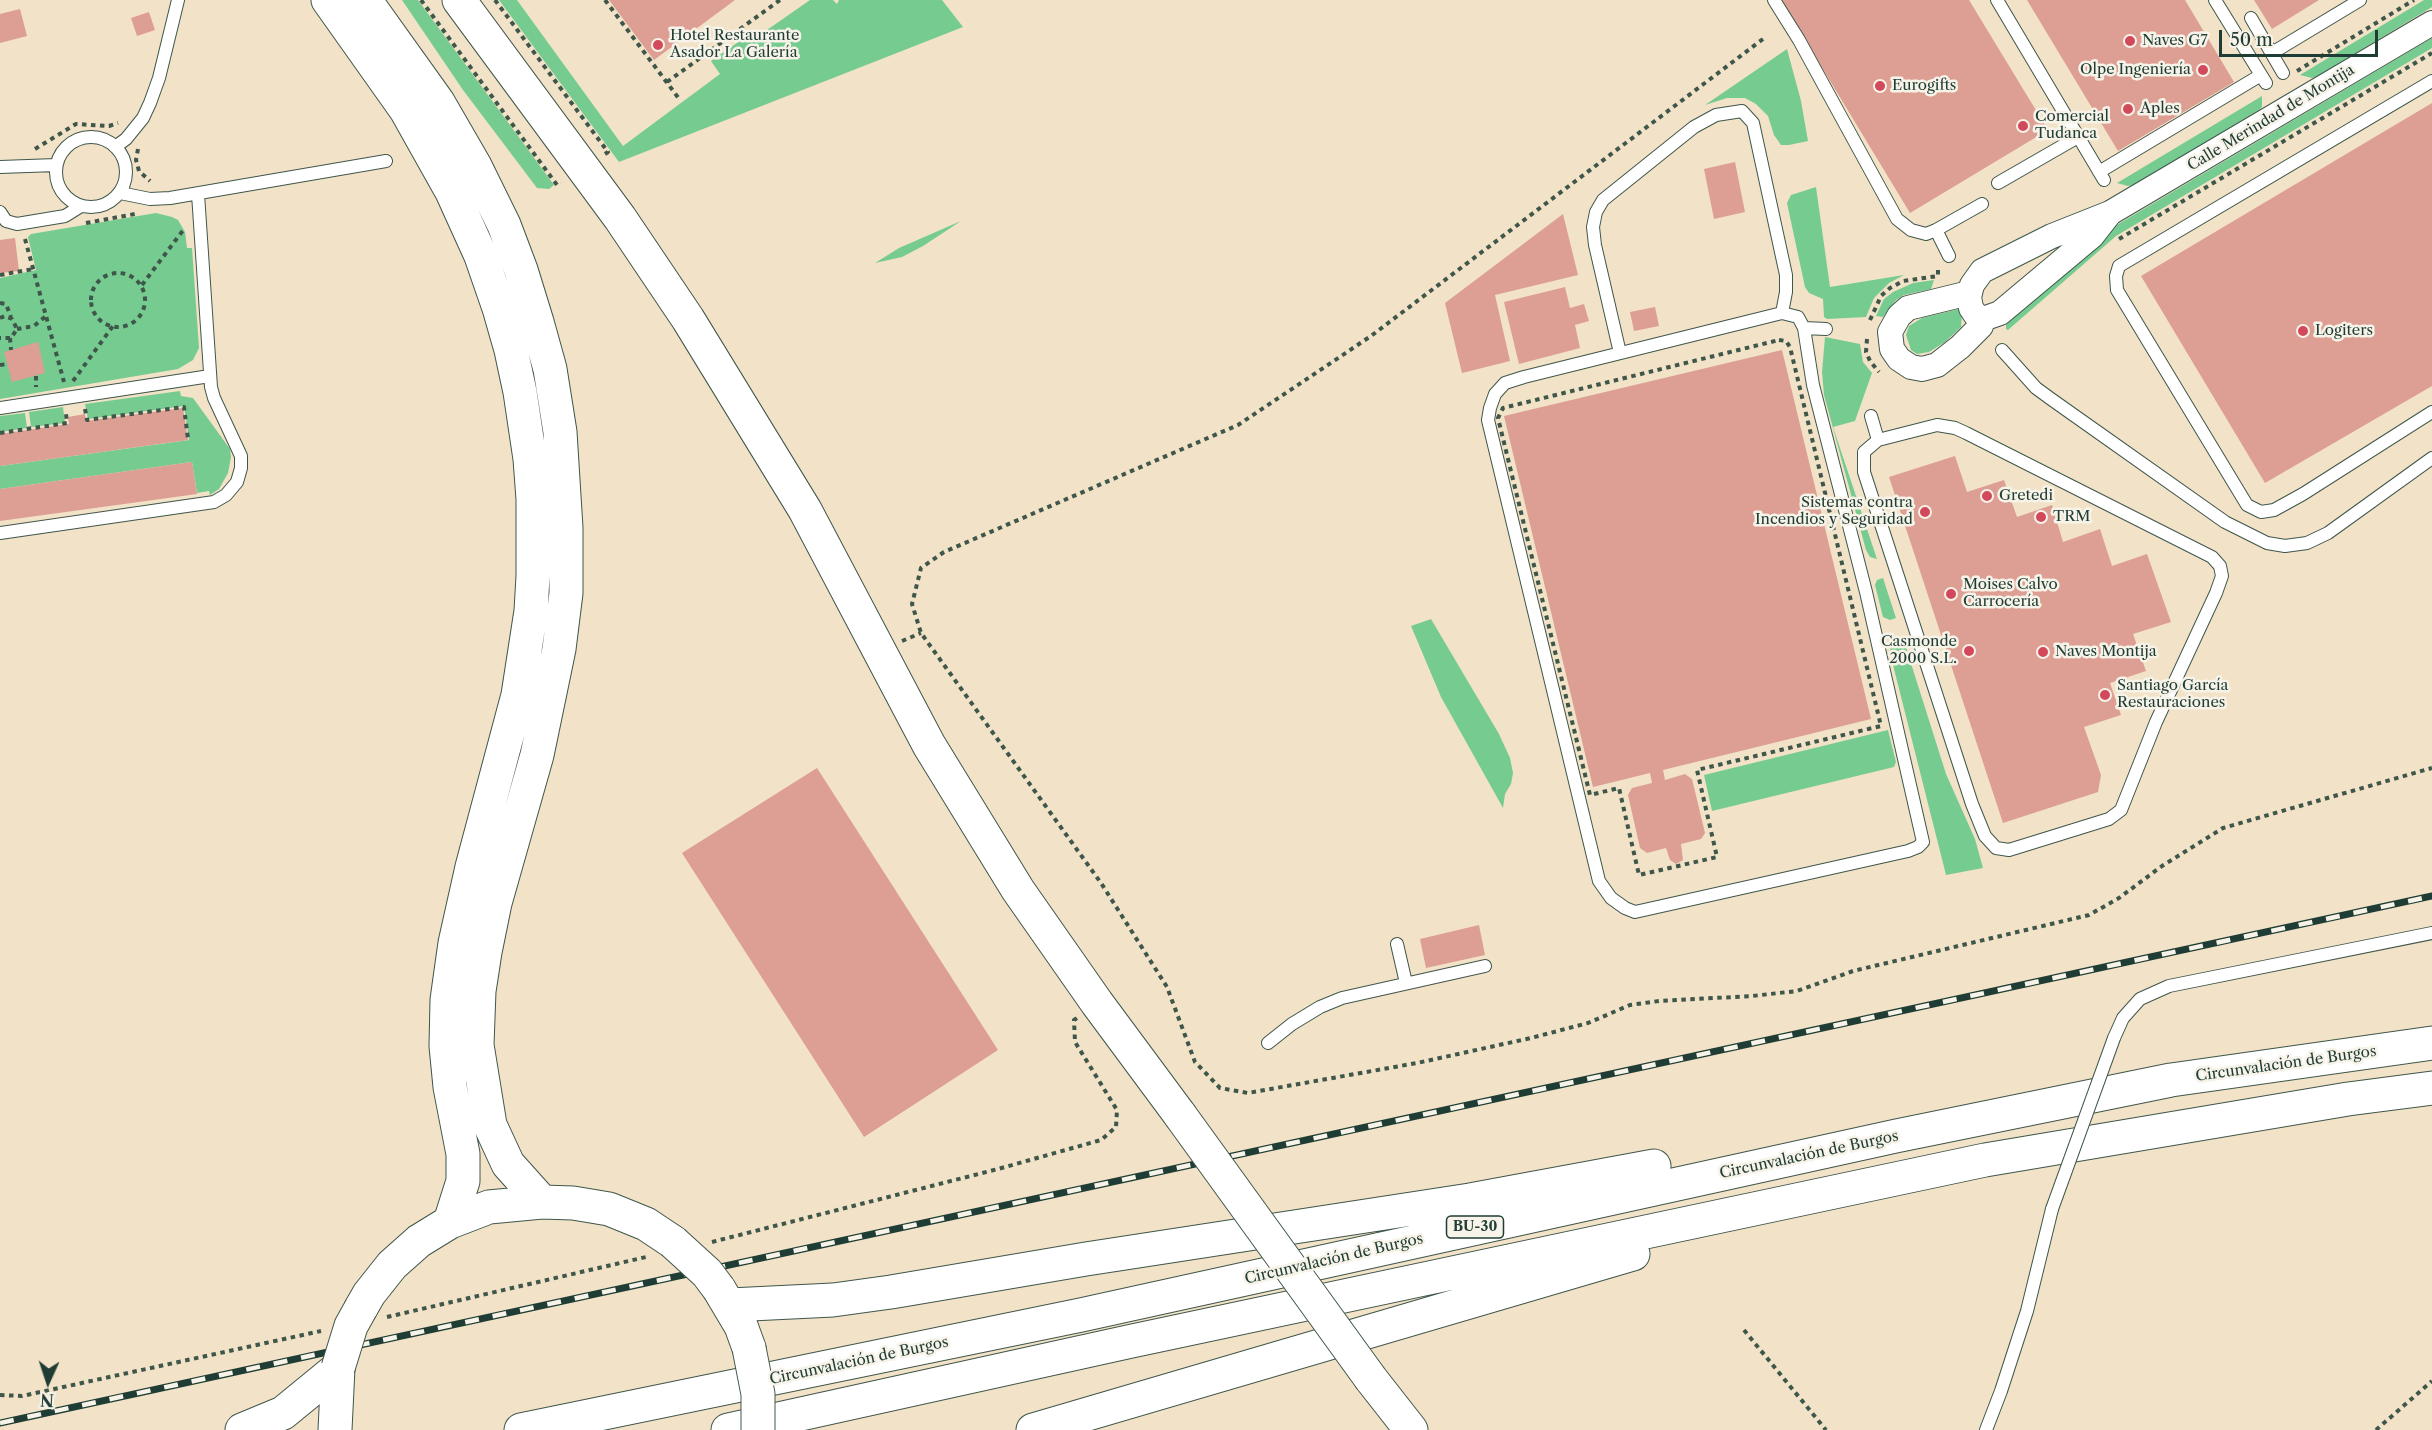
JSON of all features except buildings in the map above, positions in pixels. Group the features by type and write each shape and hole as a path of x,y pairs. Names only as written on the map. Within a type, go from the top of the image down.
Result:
{"main road":[{"path":"328,0 406,110 452,192 481,256 511,350 530,459 533,499 533,576 518,695 472,867 455,943 447,1000 446,1046 450,1087 464,1154 463,1181 450,1222"},
{"path":"366,0 438,102 475,166 504,225 521,270 550,369 560,432 566,593 559,649 537,755 495,903 479,991 477,1045 490,1125 508,1164 542,1202"},
{"path":"459,0 620,218 688,319 805,510 929,745 1018,890 1097,1003 1371,1379 1411,1430"},
{"name":"Circunvalación de Burgos","path":"521,1430 1081,1315 1896,1136 2170,1080 2432,1043"},
{"path":"728,1430 1144,1338 1882,1181 2109,1138 2348,1099 2432,1088"},
{"path":"725,1297 833,1300 1470,1200 1759,1146 1896,1136"},
{"path":"1034,1430 1882,1181"},
{"path":"335,1430 338,1368 351,1326 372,1313 369,1294 392,1265 419,1241 450,1222 489,1207 542,1202 573,1203 609,1209 646,1224 664,1248 707,1273 725,1297 749,1348 758,1394 758,1430"},
{"path":"242,1430 283,1413 338,1368"}],"street":[{"name":"Calle Merindad de Montija","path":"2110,213 2091,236 2000,314 1983,319 1981,326 1938,365 1922,369 1911,367 1899,359 1892,349 1890,332 1899,316 1908,308 1970,293 1976,278 1996,263 2052,236 2110,213 2432,23"},
{"path":"1970,293 1971,308 1977,317 1983,319"}],"lane":[{"path":"115,147 126,139 150,104 159,78 178,0"},
{"path":"1774,0 1897,219 1911,230 1926,234 1982,204"},
{"path":"1997,0 2102,176 2263,79 2216,0"},
{"path":"2272,53 2360,0"},
{"path":"2251,18 2283,73"},
{"path":"2432,81 2120,266 2116,276 2117,290 2247,505 2261,512 2274,510 2303,494 2432,412"},
{"path":"1620,353 1595,245 1593,227 1596,212 1603,200 1694,127 1716,115 1742,111 1753,123 1785,275 1786,292 1782,313"},
{"path":"1998,183 2078,136"},
{"path":"86,137 97,137 115,147 126,164 126,174 120,193 111,201 100,206 81,206 67,198 59,188 56,165 67,146 86,137"},
{"path":"120,193 150,199 198,194 386,161"},
{"path":"0,167 56,165"},
{"path":"0,533 214,502 226,495 237,482 242,468 241,456 213,398 210,376 198,194"},
{"path":"0,212 6,221 17,224 65,216 81,206"},
{"path":"1936,230 1949,255"},
{"path":"1782,313 1798,317 1804,328 1813,385 1866,592 1923,842 1908,851 1635,912 1611,898 1599,881 1488,420 1495,394 1505,383 1782,313"},
{"path":"1804,328 1826,329"},
{"path":"2002,350 2036,388 2051,399 2225,522 2267,543 2285,546 2307,543 2328,533 2432,458"},
{"path":"0,408 210,376"},
{"path":"1871,416 1878,440"},
{"path":"1937,425 1955,428 2212,557 2220,566 2222,576 2216,593 2160,713 2121,810 2109,819 2009,850 1996,848 1985,836 1968,793 1864,472 1864,452 1878,440 1937,425"},
{"path":"1986,1430 2027,1311 2052,1209 2114,1038 2123,1018 2140,999 2169,986 2432,933"},
{"path":"1397,944 1406,983"},
{"path":"1268,1043 1292,1024 1342,998 1485,966"}],"path":[{"path":"421,0 557,185 565,181"},
{"path":"605,0 680,100"},
{"path":"667,82 780,0"},
{"path":"1763,39 1371,336 1238,425 944,552 921,568 912,604 921,633 1101,883 1167,987 1195,1062 1220,1088 1248,1093 1417,1063 1531,1038 1588,1023 1630,1005 1797,991 1853,971 2089,915 2119,898 2162,866 2223,828 2432,768"},
{"path":"34,150 76,124 109,126 126,118"},
{"path":"142,285 186,226"},
{"path":"24,235 64,382"},
{"path":"0,275 33,269"},
{"path":"111,274 128,274 142,285 145,303 142,312 129,324 113,326 103,321 92,308 91,299 97,284 111,274"},
{"path":"0,303 6,304 17,329 14,336 0,338"},
{"path":"17,329 34,326 46,316"},
{"path":"0,318 11,318"},
{"path":"72,382 113,326"},
{"path":"10,338 10,350"},
{"path":"1779,340 1786,341 1790,347 1881,726 1697,770 1717,857 1639,875 1619,788 1590,795 1498,417 1503,408 1779,340"},
{"path":"0,365 7,364"},
{"path":"75,407 85,405 87,420 184,407 188,439"},
{"path":"0,433 67,423 65,409"},
{"path":"710,1242 987,1172 1101,1140 1116,1126 1117,1110 1075,1042 1074,1020 1097,1003"},
{"path":"372,1313 664,1248"},
{"path":"0,1395 22,1396 325,1330"},
{"path":"1744,1330 1826,1430"},
{"path":"2376,1430 2432,1381"}],"green space":[{"path":"402,0 418,0 554,185 549,189 537,188 463,90"},
{"path":"499,0 517,0 623,146 720,74 711,61 747,36 767,30 810,0 833,0 837,4 839,0 942,0 963,27 619,162"},
{"path":"2424,0 2432,0 2432,7 2316,77 2300,75"},
{"path":"2432,38 2432,48 2116,236 2008,330 2006,329 2006,321 2115,226"},
{"path":"1787,49 1801,101 1808,141 1781,145 1774,135 1768,116 1756,104 1745,98 1727,98 1705,105"},
{"path":"2262,96 2262,107 2259,110 2134,185 2117,183"},
{"path":"1816,187 1830,287 1904,275 1889,283 1874,298 1866,317 1827,319 1824,317 1823,299 1809,293 1805,287 1787,203 1791,195"},
{"path":"156,213 178,220 185,232 187,248 192,248 199,348 193,360 178,369 0,399 0,278 36,270 28,237 31,234"},
{"path":"961,221 902,257 875,263 899,248"},
{"path":"1934,280 1931,289 1904,295 1896,300 1883,317 1876,316 1884,299 1893,292 1913,283"},
{"path":"1959,309 1962,315 1961,327 1945,342 1929,352 1917,354 1911,350 1906,335 1909,326 1922,318"},
{"path":"1825,337 1860,344 1863,362 1872,373 1855,421 1833,427 1877,559 1870,557 1866,550 1824,395 1822,372"},
{"path":"180,391 181,396 193,398 230,449 228,473 219,489 210,495 209,491 197,493 192,462 0,489 0,466 189,440 184,406 88,419 85,404"},
{"path":"63,407 65,423 31,427 29,412"},
{"path":"25,413 27,428 0,432 0,416"},
{"path":"1883,578 1896,618 1890,620 1883,617 1875,585 1877,580"},
{"path":"1431,619 1499,734 1510,758 1513,773 1511,784 1505,794 1503,808 1441,697 1411,626"},
{"path":"1903,638 1946,774 1975,839 1983,868 1946,875 1890,653 1891,641"},
{"path":"1888,730 1896,762 1894,767 1712,811 1704,775"}],"railway":[{"path":"0,1423 2432,896"}],"place":[{"name":"Naves G7","path":"2130,41"},
{"name":"Hotel Restaurante Asador La Galería","path":"658,45"},
{"name":"Olpe Ingeniería","path":"2203,70"},
{"name":"Eurogifts","path":"1880,86"},
{"name":"Aples","path":"2128,109"},
{"name":"Comercial Tudanca","path":"2023,126"},
{"name":"Logiters","path":"2303,331"},
{"name":"Gretedi","path":"1987,496"},
{"name":"Sistemas contra Incendios y Seguridad","path":"1925,512"},
{"name":"TRM","path":"2041,517"},
{"name":"Moises Calvo Carrocería","path":"1951,594"},
{"name":"Casmonde 2000 S.L.","path":"1969,651"},
{"name":"Naves Montija","path":"2043,652"},
{"name":"Santiago García Restauraciones","path":"2105,695"}]}
